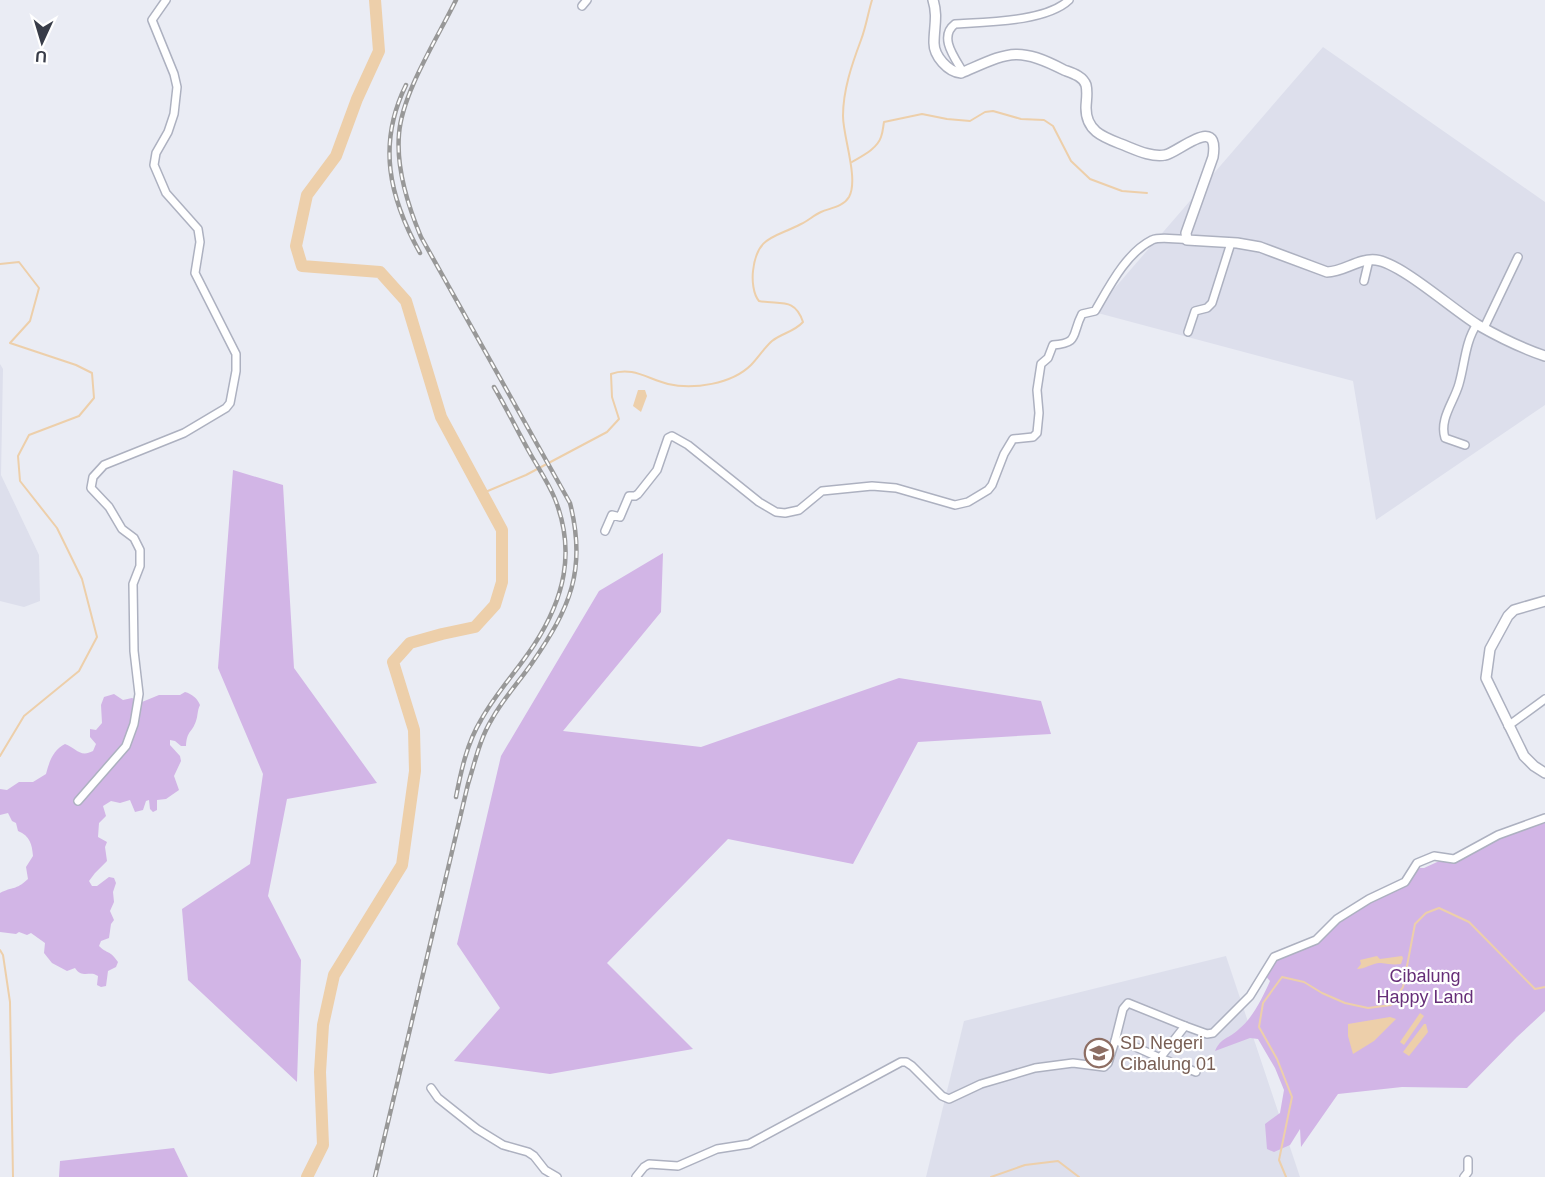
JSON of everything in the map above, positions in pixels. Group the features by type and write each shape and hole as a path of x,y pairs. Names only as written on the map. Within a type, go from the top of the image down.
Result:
{"street":[{"path":"78,801 128,742 134,724 139,694 134,651 133,584 140,566 140,550 134,538 123,530 109,507 92,490 91,482 95,473 104,465 184,433 226,408 230,403 237,365 235,351 195,273 200,242 198,229 166,193 154,165 156,153 168,132 176,105 177,87 174,74 152,20 166,0"},
{"path":"933,0 937,18 934,44 937,54 957,73 1006,56 1024,54 1037,56 1084,81 1087,118 1093,130 1099,135 1161,156 1172,153 1198,137 1204,136 1210,139 1213,148 1212,162 1185,233 1186,239"},
{"path":"963,72 948,47 951,26 1043,13 1068,0"},
{"path":"605,531 612,515 620,517 629,496 636,496 657,470 668,438 672,436 688,445 759,502 781,513 799,510 822,491 872,486 896,488 955,505 968,502 992,485 1004,454 1013,439 1033,437 1037,433 1040,413 1038,380 1041,364 1048,358 1053,345 1071,341 1082,314 1095,311 1133,256 1156,239 1231,243 1266,249 1324,272 1336,271 1369,260 1381,261 1395,268 1480,326 1514,344 1545,356"},
{"path":"1188,332 1195,311 1207,309 1212,303 1231,243"},
{"path":"1465,445 1445,438 1443,432 1445,417 1459,384 1468,342 1480,326 1518,257"},
{"path":"1364,281 1369,260"},
{"path":"1545,601 1512,612 1490,651 1486,680 1524,756 1545,773"},
{"path":"1508,726 1545,699"},
{"path":"636,1177 649,1164 678,1166 717,1149 749,1144 901,1062 912,1065 942,1096 949,1099 981,1084 1035,1068 1073,1063 1104,1067 1108,1064 1123,1009 1128,1003 1207,1034 1213,1033 1250,996 1274,957 1313,942 1337,919 1369,899 1405,882 1417,863 1436,856 1454,859 1508,831 1545,818"},
{"path":"1160,1058 1185,1026"},
{"path":"1115,1041 1131,1045 1196,1072"},
{"path":"431,1088 438,1098 477,1129 503,1145 528,1152 545,1170 556,1177"},
{"path":"1464,1177 1468,1172 1468,1160"}],"shaded area":[{"path":"1323,47 1545,202 1545,405 1376,520 1353,381 1094,312"},
{"path":"0,364 3,369 1,475 39,555 40,601 24,607 0,601"},
{"path":"638,390 645,390 647,396 641,412 633,406"},
{"path":"1226,956 1300,1177 926,1177 964,1021"},
{"path":"1377,956 1380,959 1402,956 1403,958 1401,964 1378,963 1357,969 1361,964 1360,960"},
{"path":"1420,1013 1424,1016 1404,1045 1400,1042"},
{"path":"1390,1017 1396,1019 1374,1041 1353,1054 1348,1036 1348,1024"},
{"path":"1424,1024 1428,1032 1409,1056 1403,1052"}],"green space":[{"path":"233,470 283,485 294,668 377,783 287,799 268,896 301,960 297,1082 188,980 182,909 250,864 263,774 218,668"},
{"path":"663,553 661,612 563,731 701,747 899,678 1041,701 1051,734 918,742 853,864 728,839 607,963 693,1049 550,1074 454,1061 500,1008 457,944 501,756 599,591"},
{"path":"185,692 194,697 200,705 196,721 187,737 186,746 170,740 170,745 180,756 181,761 174,776 179,790 166,799 157,800 157,810 153,812 150,809 149,800 146,801 143,810 135,812 130,800 120,803 111,801 103,806 106,816 99,823 98,837 107,842 105,847 107,861 89,881 92,886 97,886 109,877 114,878 116,883 113,892 114,902 110,911 114,920 111,924 109,938 101,941 99,946 118,962 116,967 108,971 106,986 101,987 97,985 98,976 94,974 82,974 75,968 67,971 52,963 44,953 45,943 31,933 27,935 19,932 16,934 0,932 0,893 17,887 28,879 26,867 33,856 30,841 18,831 16,823 12,821 8,813 0,815 0,789 7,790 19,782 33,782 46,774 55,753 65,744 81,753 93,751 96,744 90,737 90,729 96,730 102,723 101,705 104,697 114,694 123,700 132,698 142,702 159,695 180,695"},
{"name":"Cibalung Happy Land","path":"1545,820 1545,1011 1467,1088 1402,1087 1338,1094 1301,1147 1300,1129 1290,1145 1274,1152 1267,1149 1265,1124 1280,1113 1284,1090 1275,1068 1258,1039 1250,1038 1215,1051 1217,1046 1244,1025 1257,1007 1270,981 1261,971 1268,959 1276,953 1301,944 1397,885 1420,868 1481,842"},
{"path":"174,1148 188,1177 59,1177 60,1161"}],"waterway":[{"path":"307,1177 323,1145 320,1072 323,1025 334,975 402,865 415,771 414,730 393,662 410,643 475,627 495,605 502,582 502,530 441,417 406,301 380,272 302,266 296,246 307,195 336,156 357,99 379,51 375,0"},
{"path":"483,493 526,475 607,432 619,419 612,397 611,374 633,372 678,386 712,384 743,372 772,341 803,322 800,314 791,305 759,301 755,295 753,283 755,259 763,244 769,239 804,223 821,212 840,205 849,197 852,180 843,106 854,58 872,0"},
{"path":"852,162 876,145 882,135 884,122 922,114 970,121 985,112 993,111 1021,119 1044,120 1053,126 1071,161 1090,179 1122,191 1147,193"},
{"path":"0,264 19,262 39,288 30,321 10,343 76,365 92,373 94,398 79,416 29,435 18,456 20,481 57,528 82,579 97,637 79,671 24,716 0,756"},
{"path":"1286,1177 1279,1160 1292,1097 1277,1059 1259,1027 1263,1003 1282,977 1304,982 1345,1003 1368,1008 1391,1005 1403,987 1415,924 1426,913 1439,908 1469,922 1535,989 1545,987"},
{"path":"0,950 3,955 10,1002 13,1177"},
{"path":"991,1177 1025,1165 1058,1161 1079,1177"}],"railway":[{"path":"375,1177 478,750 496,712 532,663 565,606 572,588 577,549 570,503 421,237 401,174 399,134 407,101 456,0"},
{"path":"406,85 392,128 391,170 394,191 409,232 420,253"},
{"path":"456,797 465,757 476,729 544,628 553,610 564,575 565,538 555,499 494,387"}],"place":[{"name":"SD Negeri Cibalung 01","path":"1099,1053"}]}
